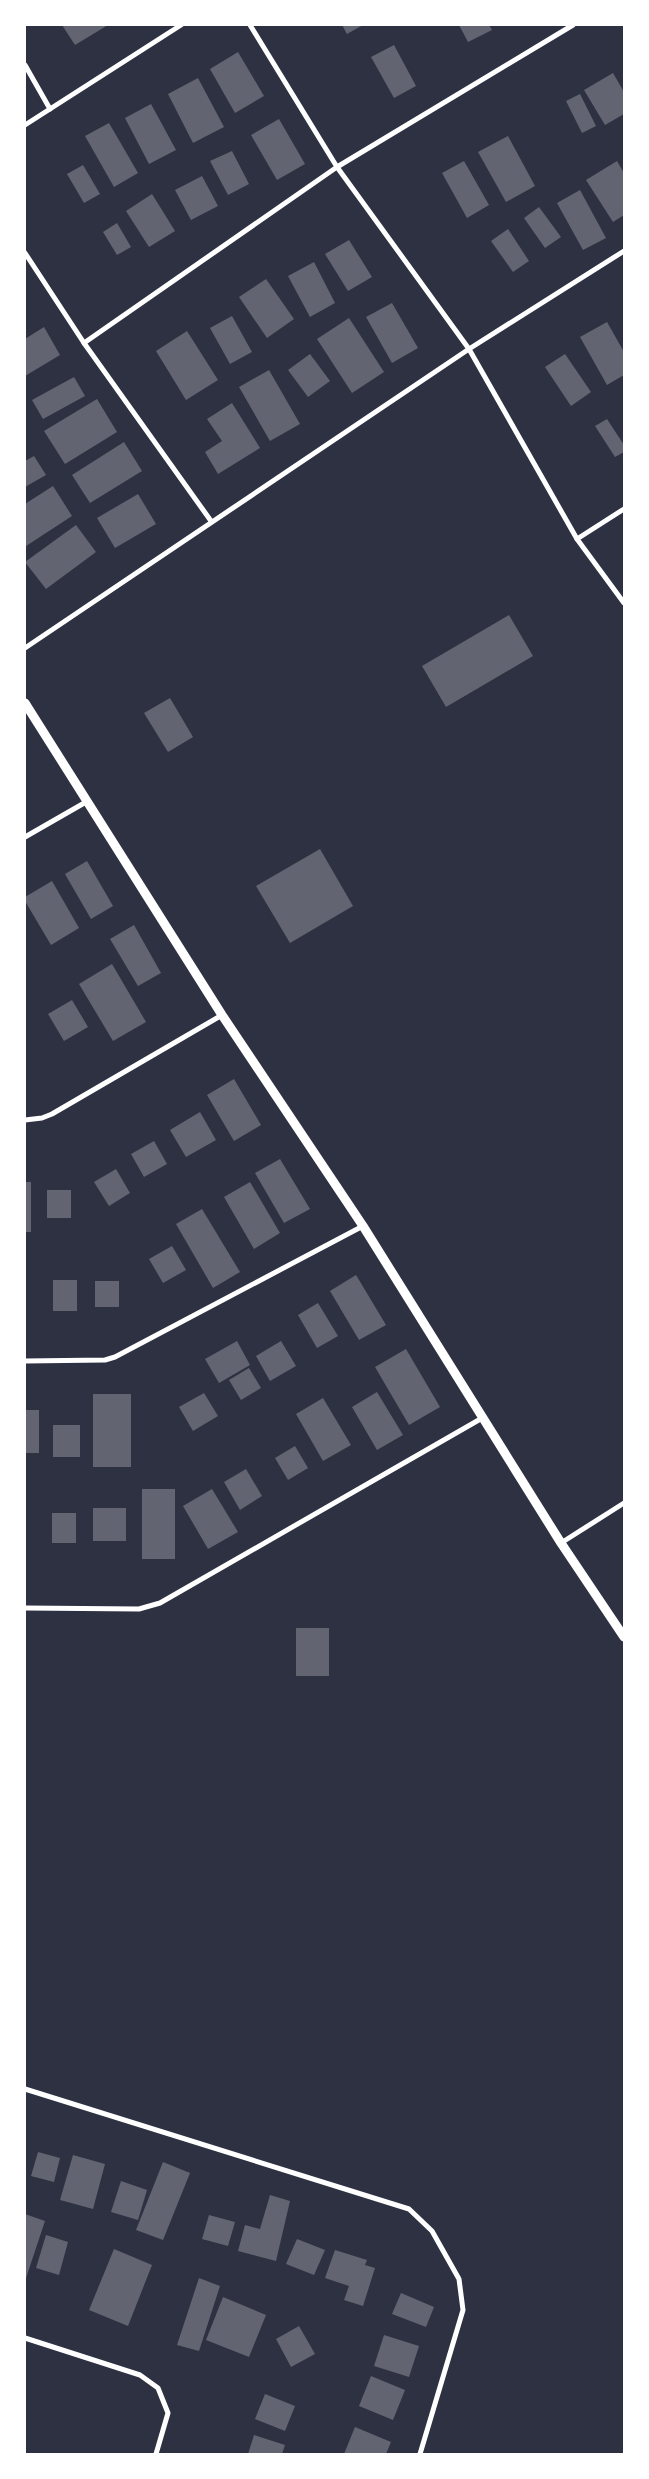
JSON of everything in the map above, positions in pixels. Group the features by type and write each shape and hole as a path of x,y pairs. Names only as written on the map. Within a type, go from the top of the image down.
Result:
{"street":[{"path":"25,125 181,25"},
{"path":"250,25 337,167 469,349 577,538 624,603"},
{"path":"84,343 337,167 573,25"},
{"path":"25,64 50,109"},
{"path":"25,648 469,349 624,251"},
{"path":"25,253 84,343 211,521"},
{"path":"577,538 624,509"},
{"path":"25,703 222,1015 363,1226 561,1543 624,1636"},
{"path":"25,836 86,802"},
{"path":"25,1120 42,1118 52,1114 222,1015"},
{"path":"25,1361 105,1360 115,1357 363,1226"},
{"path":"25,1608 139,1609 160,1603 484,1417"},
{"path":"561,1543 624,1503"},
{"path":"25,2089 409,2210 432,2231 459,2279 463,2310 420,2454"},
{"path":"25,2338 140,2375 158,2388 168,2413 156,2454"}],"building":[{"path":"62,25 108,25 75,45"},
{"path":"342,25 363,25 347,34"},
{"path":"459,25 489,25 492,30 468,42"},
{"path":"394,45 416,86 394,98 371,57"},
{"path":"238,52 264,96 235,113 210,69"},
{"path":"613,73 624,92 624,114 605,125 584,90"},
{"path":"198,78 224,127 193,143 168,94"},
{"path":"580,94 596,126 582,133 566,101"},
{"path":"151,104 176,150 149,164 125,118"},
{"path":"279,119 305,164 277,180 251,135"},
{"path":"109,123 138,173 114,187 85,136"},
{"path":"508,136 535,186 506,202 478,152"},
{"path":"232,151 249,184 228,195 210,161"},
{"path":"464,161 489,205 467,218 442,173"},
{"path":"617,161 624,173 624,215 613,222 586,180"},
{"path":"83,165 100,194 84,203 67,174"},
{"path":"202,176 218,206 191,220 175,190"},
{"path":"580,190 606,238 583,250 557,203"},
{"path":"152,194 175,231 149,247 126,211"},
{"path":"539,207 561,237 545,248 524,218"},
{"path":"117,223 131,247 117,255 103,232"},
{"path":"508,229 529,261 513,272 491,241"},
{"path":"349,240 372,277 348,291 325,254"},
{"path":"314,262 335,303 310,317 288,276"},
{"path":"266,279 294,319 267,338 239,297"},
{"path":"392,303 418,348 392,363 366,317"},
{"path":"232,316 252,352 230,364 210,328"},
{"path":"349,318 384,372 352,393 317,339"},
{"path":"607,322 624,352 624,375 607,385 580,337"},
{"path":"44,327 60,355 25,376 25,339"},
{"path":"187,331 218,380 186,400 156,351"},
{"path":"310,354 330,381 308,397 288,370"},
{"path":"565,354 591,392 571,406 545,367"},
{"path":"269,370 300,424 270,441 239,387"},
{"path":"74,377 85,396 43,419 32,400"},
{"path":"97,399 117,432 65,464 44,431"},
{"path":"232,403 260,448 218,474 205,452 222,441 207,419"},
{"path":"607,419 624,445 624,452 615,457 595,426"},
{"path":"124,442 142,471 90,503 72,475"},
{"path":"34,456 46,475 25,487 25,461"},
{"path":"53,486 72,516 26,546 25,504"},
{"path":"138,494 156,524 115,548 97,518"},
{"path":"76,525 96,552 46,589 25,562"},
{"path":"509,615 533,656 446,707 422,666"},
{"path":"170,698 193,737 168,752 144,713"},
{"path":"320,849 353,906 290,943 256,886"},
{"path":"87,861 113,906 91,919 65,874"},
{"path":"52,881 79,928 51,945 25,901 25,897"},
{"path":"134,925 161,973 138,986 110,939"},
{"path":"112,964 146,1022 113,1041 79,984"},
{"path":"72,1000 88,1027 64,1041 48,1014"},
{"path":"234,1079 261,1125 234,1141 207,1095"},
{"path":"200,1112 216,1140 186,1157 170,1130"},
{"path":"154,1141 167,1164 144,1177 131,1154"},
{"path":"280,1159 310,1209 284,1223 255,1173"},
{"path":"116,1169 130,1193 109,1206 94,1182"},
{"path":"25,1182 31,1182 31,1232 25,1232"},
{"path":"250,1182 280,1233 254,1249 224,1197"},
{"path":"47,1190 71,1190 71,1218 47,1218"},
{"path":"202,1209 240,1272 213,1288 176,1224"},
{"path":"172,1246 186,1270 163,1283 149,1259"},
{"path":"356,1275 386,1325 359,1340 330,1291"},
{"path":"53,1280 77,1280 77,1311 53,1311"},
{"path":"95,1281 119,1281 119,1307 95,1307"},
{"path":"318,1303 338,1336 317,1348 298,1315"},
{"path":"237,1341 250,1365 219,1383 205,1359"},
{"path":"281,1341 296,1366 270,1381 256,1356"},
{"path":"406,1349 440,1407 409,1425 375,1367"},
{"path":"249,1368 261,1388 241,1400 229,1380"},
{"path":"377,1392 403,1435 377,1450 352,1407"},
{"path":"204,1393 218,1416 193,1431 179,1407"},
{"path":"93,1394 131,1394 131,1467 93,1467"},
{"path":"323,1398 351,1445 323,1461 296,1414"},
{"path":"25,1410 39,1410 39,1453 25,1453"},
{"path":"53,1425 80,1425 80,1457 53,1457"},
{"path":"295,1446 308,1468 288,1480 275,1458"},
{"path":"246,1469 262,1496 240,1510 224,1482"},
{"path":"142,1489 175,1489 175,1559 142,1559"},
{"path":"212,1489 238,1532 208,1549 183,1506"},
{"path":"93,1508 126,1508 126,1541 93,1541"},
{"path":"52,1513 76,1513 76,1543 52,1543"},
{"path":"296,1628 329,1628 329,1676 296,1676"},
{"path":"38,2152 60,2158 54,2182 31,2176"},
{"path":"73,2155 105,2164 93,2209 60,2200"},
{"path":"163,2162 190,2173 163,2240 136,2230"},
{"path":"121,2181 147,2190 138,2220 111,2212"},
{"path":"270,2195 290,2201 276,2261 238,2251 245,2225 260,2229"},
{"path":"25,2214 45,2221 25,2281"},
{"path":"209,2215 235,2222 228,2246 202,2239"},
{"path":"46,2235 68,2242 59,2275 36,2268"},
{"path":"297,2239 325,2250 314,2275 286,2264"},
{"path":"114,2249 152,2265 128,2326 89,2310"},
{"path":"335,2250 367,2260 365,2265 375,2268 363,2306 344,2300 349,2286 325,2278"},
{"path":"199,2278 220,2286 199,2351 177,2345"},
{"path":"401,2293 434,2307 426,2327 392,2314"},
{"path":"223,2297 266,2315 249,2357 206,2340"},
{"path":"299,2326 315,2354 291,2367 276,2339"},
{"path":"384,2335 419,2346 409,2377 374,2366"},
{"path":"371,2376 405,2390 393,2420 359,2406"},
{"path":"265,2394 295,2406 285,2431 255,2419"},
{"path":"355,2427 391,2442 386,2454 344,2454"},
{"path":"254,2435 285,2445 282,2454 248,2454"}]}
